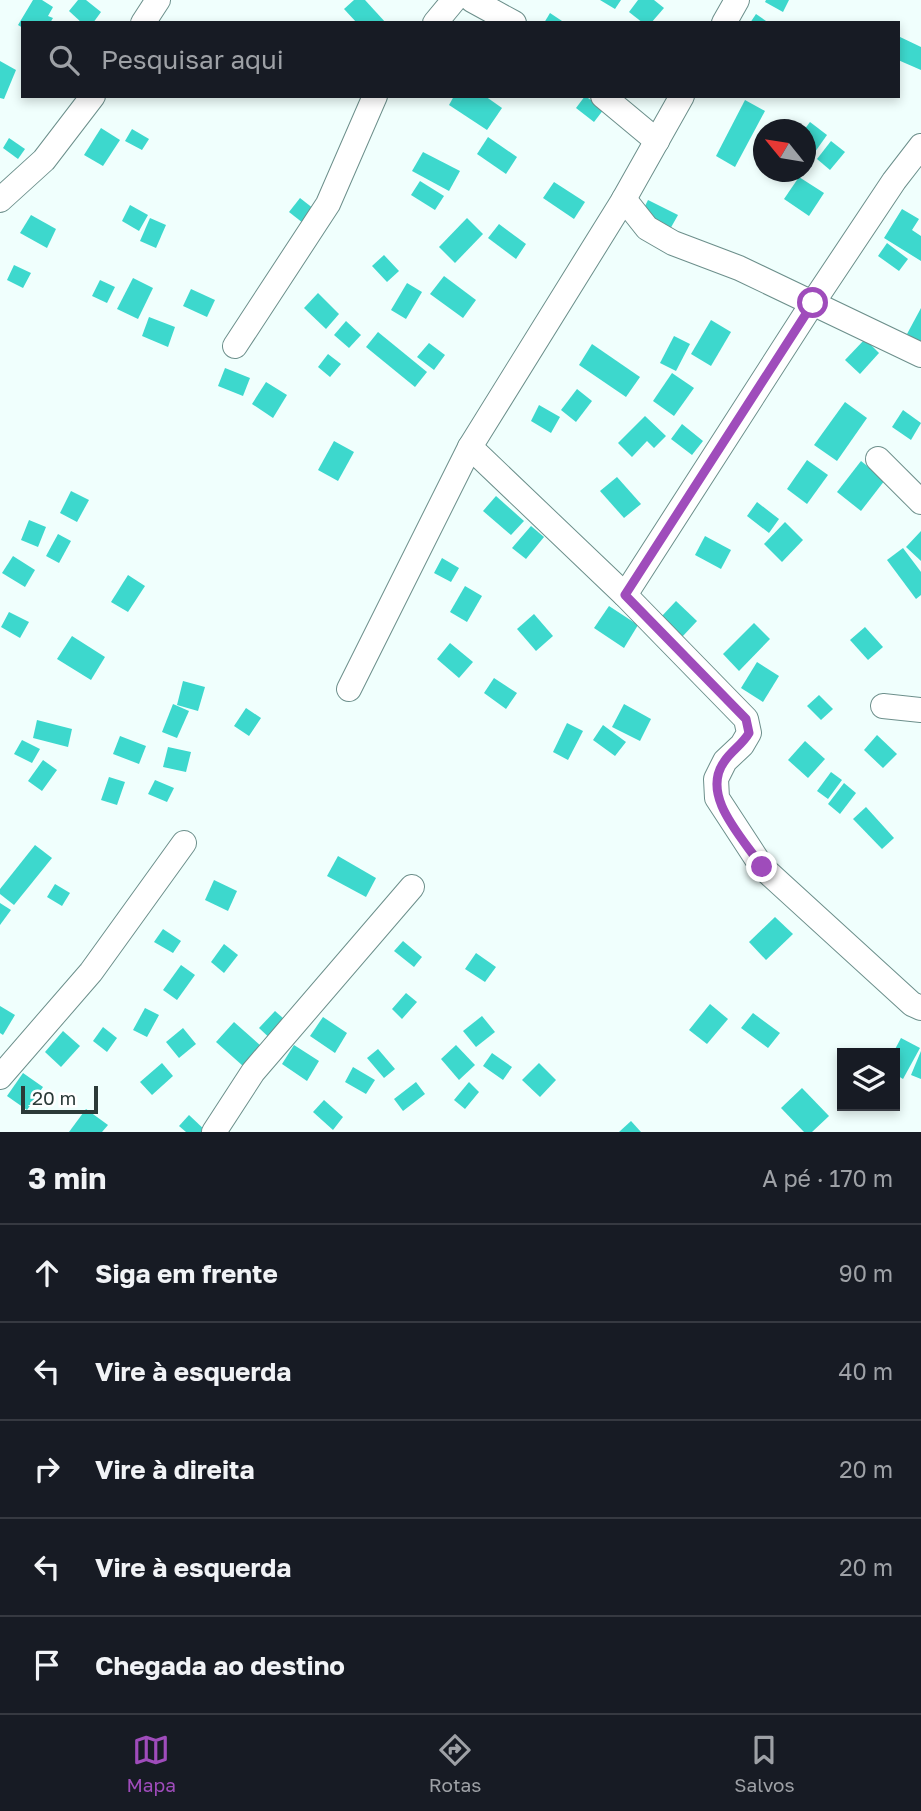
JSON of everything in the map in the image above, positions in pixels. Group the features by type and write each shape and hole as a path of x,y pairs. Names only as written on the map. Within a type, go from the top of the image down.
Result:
{"street":[{"path":"144,21 158,0"},
{"path":"437,21 454,0"},
{"path":"472,0 510,21"},
{"path":"725,21 737,0"},
{"path":"0,200 44,160 91,98"},
{"path":"234,346 328,204 374,98"},
{"path":"605,98 657,141"},
{"path":"349,689 470,447 624,199 681,98"},
{"path":"625,595 813,303 894,181 921,146"},
{"path":"624,199 647,228 673,243 739,268 921,355"},
{"path":"470,447 625,595 746,719 749,733 742,745 724,761 716,779 717,798 762,867 912,1004 921,1008"},
{"path":"878,459 921,502"},
{"path":"883,706 921,710"},
{"path":"0,1077 91,972 184,843"},
{"path":"214,1132 253,1072 412,887"}],"building":[{"path":"33,0 42,0 53,7 48,16 53,18 51,21 21,21 21,27 18,25"},
{"path":"78,0 86,0 101,12 94,21 80,21 69,11"},
{"path":"354,0 365,0 384,21 355,21 344,9"},
{"path":"600,0 621,0 615,9"},
{"path":"638,0 654,0 664,8 653,21 640,21 629,12"},
{"path":"789,0 783,12 765,2"},
{"path":"550,13 562,21 545,21"},
{"path":"756,14 766,21 751,21"},
{"path":"900,37 921,47 921,70 900,61"},
{"path":"0,61 16,70 4,99 0,98"},
{"path":"453,98 488,98 502,108 487,130 449,105"},
{"path":"584,98 588,98 604,109 594,122 576,108"},
{"path":"745,100 765,111 761,119 753,119 753,133 735,167 716,156"},
{"path":"816,127 827,135 816,151"},
{"path":"101,128 120,140 103,166 84,155"},
{"path":"132,129 149,139 142,150 125,141"},
{"path":"488,137 517,157 506,174 477,154"},
{"path":"9,138 25,149 18,159 3,148"},
{"path":"831,141 845,152 830,170 817,159"},
{"path":"423,152 460,171 449,191 412,171"},
{"path":"420,181 444,196 435,210 411,195"},
{"path":"554,182 585,202 574,219 543,198"},
{"path":"796,182 807,182 824,193 809,216 784,199"},
{"path":"300,198 314,209 303,223 289,212"},
{"path":"648,200 678,215 669,231 640,216"},
{"path":"130,205 148,215 139,231 122,221"},
{"path":"902,209 919,219 912,230 921,236 921,261 884,238"},
{"path":"31,215 56,229 47,248 20,233"},
{"path":"150,218 166,225 156,248 140,241"},
{"path":"467,218 483,234 455,263 439,247"},
{"path":"499,224 526,244 516,259 488,238"},
{"path":"887,243 908,259 899,271 878,256"},
{"path":"384,255 399,271 387,282 372,266"},
{"path":"14,265 31,273 23,288 7,280"},
{"path":"444,276 476,300 463,318 430,294"},
{"path":"133,278 153,288 138,319 117,309"},
{"path":"100,280 115,287 107,303 92,296"},
{"path":"407,283 422,292 406,319 391,310"},
{"path":"191,289 215,300 207,317 183,306"},
{"path":"318,293 339,314 326,329 304,308"},
{"path":"921,308 921,342 907,334"},
{"path":"149,317 175,327 168,347 142,336"},
{"path":"711,320 731,332 711,366 691,354"},
{"path":"346,321 361,335 349,348 334,335"},
{"path":"378,332 427,372 415,387 366,347"},
{"path":"674,336 690,344 676,371 660,363"},
{"path":"865,339 879,353 860,374 845,360"},
{"path":"429,343 445,355 434,370 417,357"},
{"path":"592,344 640,377 626,397 579,365"},
{"path":"328,354 341,364 330,377 318,367"},
{"path":"225,368 250,378 243,396 218,386"},
{"path":"672,373 694,388 674,416 653,401"},
{"path":"266,382 287,395 273,418 252,404"},
{"path":"577,389 592,401 576,422 561,410"},
{"path":"845,402 867,418 837,461 814,445"},
{"path":"539,405 560,417 551,433 531,421"},
{"path":"903,410 921,423 911,440 892,427"},
{"path":"645,416 666,436 654,448 647,441 632,457 618,443"},
{"path":"682,424 703,441 692,455 671,439"},
{"path":"334,441 354,452 338,481 318,470"},
{"path":"807,460 828,475 807,504 787,489"},
{"path":"861,461 885,480 861,511 837,492"},
{"path":"617,477 641,504 624,518 600,491"},
{"path":"71,491 89,500 77,522 60,513"},
{"path":"496,496 524,521 511,535 483,511"},
{"path":"757,502 779,519 769,533 747,516"},
{"path":"29,520 46,527 38,547 21,540"},
{"path":"785,522 803,540 782,562 764,544"},
{"path":"531,526 544,537 526,559 512,548"},
{"path":"921,531 921,561 906,547"},
{"path":"58,534 71,541 59,563 46,556"},
{"path":"705,536 731,550 721,569 695,555"},
{"path":"903,548 921,572 921,595 916,599 887,560"},
{"path":"13,556 35,570 25,587 2,573"},
{"path":"442,558 459,568 451,582 434,573"},
{"path":"128,575 145,586 128,612 111,602"},
{"path":"465,586 482,596 467,622 450,612"},
{"path":"676,601 697,621 682,637 661,617"},
{"path":"609,606 638,625 624,648 594,628"},
{"path":"9,612 29,622 20,638 1,627"},
{"path":"534,614 553,636 536,651 517,629"},
{"path":"754,623 770,639 739,671 723,654"},
{"path":"865,627 883,647 868,660 850,640"},
{"path":"72,636 105,657 91,680 57,659"},
{"path":"450,643 473,662 459,678 437,659"},
{"path":"757,662 779,676 763,702 741,688"},
{"path":"494,678 517,693 506,709 484,693"},
{"path":"183,681 205,687 198,711 177,705"},
{"path":"819,695 833,709 821,720 807,706"},
{"path":"173,704 189,711 177,738 162,732"},
{"path":"624,704 651,719 640,741 612,727"},
{"path":"246,708 261,718 249,736 234,726"},
{"path":"37,720 72,729 68,747 33,738"},
{"path":"567,723 583,731 568,760 553,752"},
{"path":"603,725 626,742 615,756 593,740"},
{"path":"877,735 897,754 883,768 864,750"},
{"path":"120,736 146,746 139,764 113,754"},
{"path":"22,740 40,749 32,763 14,754"},
{"path":"805,741 825,759 808,778 788,760"},
{"path":"168,747 191,752 186,772 163,767"},
{"path":"43,760 57,770 42,791 28,781"},
{"path":"831,772 842,780 828,799 817,791"},
{"path":"109,777 125,782 117,805 101,800"},
{"path":"155,780 174,788 167,802 148,794"},
{"path":"844,783 856,793 840,814 828,804"},
{"path":"866,807 894,838 882,849 853,819"},
{"path":"35,845 52,858 14,905 0,894 0,889"},
{"path":"338,856 376,878 366,897 327,876"},
{"path":"214,880 237,891 228,911 205,900"},
{"path":"55,884 70,893 62,906 47,897"},
{"path":"0,903 11,910 0,925"},
{"path":"775,917 793,934 766,960 749,942"},
{"path":"163,929 181,941 173,953 154,942"},
{"path":"403,941 422,957 414,967 394,951"},
{"path":"224,944 238,955 224,973 211,962"},
{"path":"476,953 496,967 485,982 465,969"},
{"path":"181,965 195,975 177,1000 163,990"},
{"path":"406,993 417,1002 402,1019 392,1009"},
{"path":"710,1004 728,1019 707,1044 689,1030"},
{"path":"0,1006 15,1015 3,1035 0,1033"},
{"path":"145,1008 159,1015 147,1037 133,1030"},
{"path":"275,1011 292,1026 276,1044 259,1028"},
{"path":"753,1013 780,1033 768,1048 741,1028"},
{"path":"482,1016 495,1032 476,1047 463,1031"},
{"path":"323,1017 347,1033 335,1053 310,1036"},
{"path":"234,1022 261,1046 243,1066 216,1042"},
{"path":"103,1027 117,1038 107,1052 93,1041"},
{"path":"183,1028 196,1044 179,1058 166,1042"},
{"path":"63,1031 80,1046 61,1067 45,1052"},
{"path":"901,1038 920,1048 903,1079 900,1077 900,1048 896,1048"},
{"path":"294,1045 319,1061 307,1081 282,1064"},
{"path":"456,1045 475,1065 459,1080 441,1059"},
{"path":"378,1049 395,1069 384,1078 367,1058"},
{"path":"921,1051 921,1079 911,1075"},
{"path":"492,1053 512,1067 503,1080 483,1066"},
{"path":"162,1063 173,1076 152,1095 140,1082"},
{"path":"539,1063 556,1080 540,1097 522,1080"},
{"path":"353,1067 375,1080 366,1094 345,1082"},
{"path":"23,1073 43,1087 27,1110 7,1096"},
{"path":"416,1082 425,1094 403,1111 394,1099"},
{"path":"469,1082 479,1092 465,1109 454,1100"},
{"path":"802,1088 829,1116 812,1132 804,1132 781,1108"},
{"path":"324,1100 343,1117 333,1130 313,1112"},
{"path":"86,1109 108,1125 102,1132 69,1132"},
{"path":"189,1115 207,1132 186,1132 179,1126"},
{"path":"631,1121 641,1132 619,1132"}],"route":[{"path":"762,867 717,798 716,779 724,761 742,745 749,733 746,719 737,713 625,595 813,303"}]}
